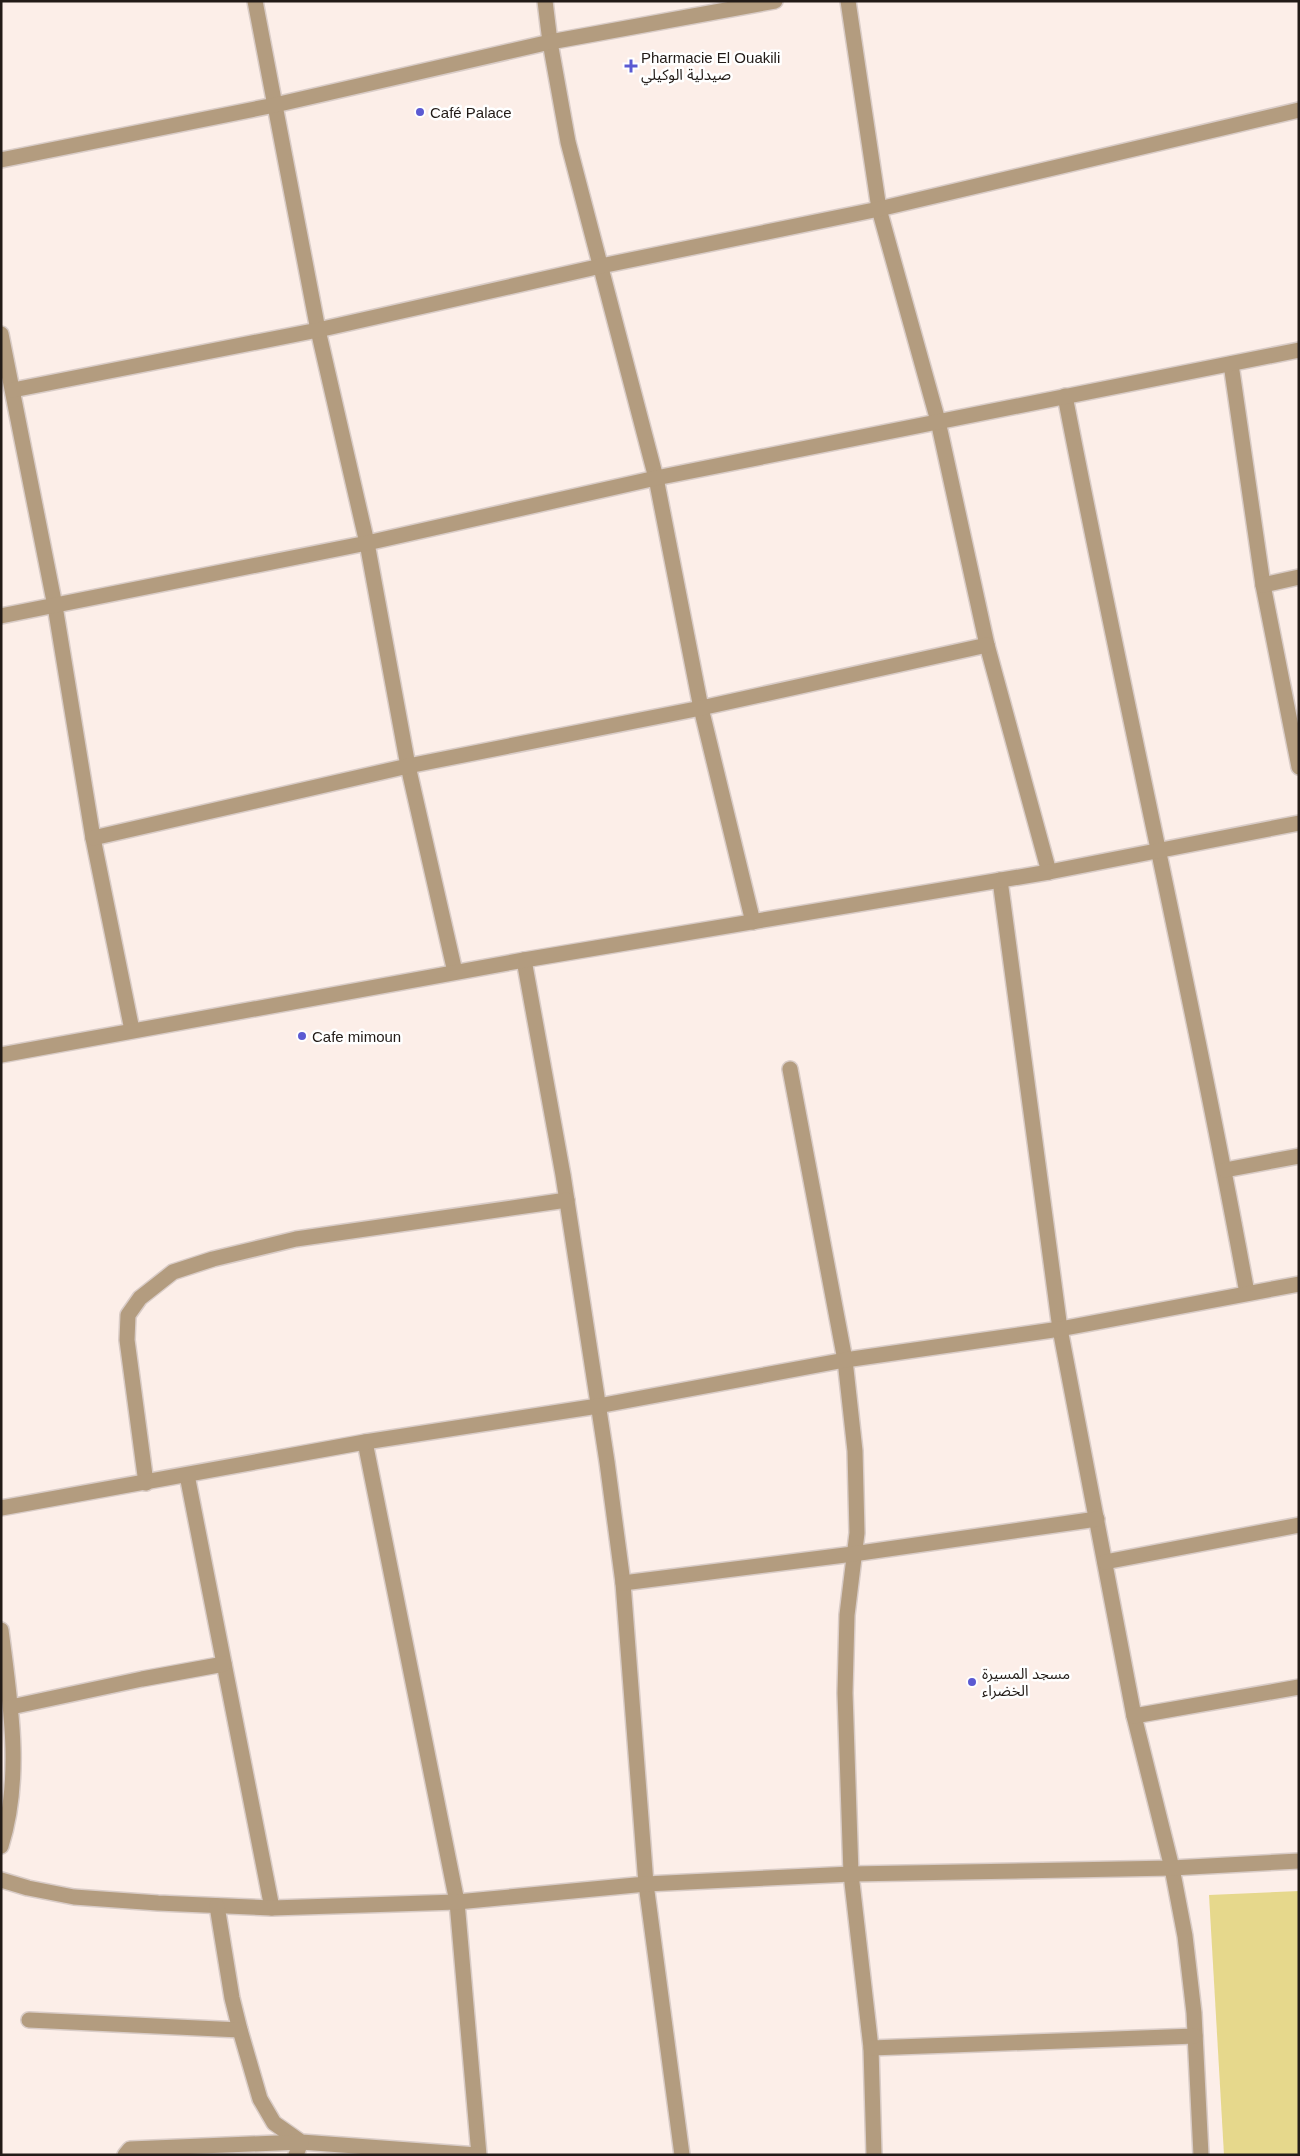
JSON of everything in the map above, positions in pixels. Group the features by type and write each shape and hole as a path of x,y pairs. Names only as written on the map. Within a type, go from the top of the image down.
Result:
{"street":[{"path":"255,1 318,330 367,543 408,766 455,972"},
{"path":"545,1 550,42 568,142 656,478 701,708 753,922"},
{"path":"1,160 275,105 550,42 775,1"},
{"path":"848,1 879,209 938,421 987,645 1049,872"},
{"path":"13,390 318,330 601,266 879,209 1299,110"},
{"path":"1,334 54,606 93,838 132,1030"},
{"path":"1,616 367,543 656,478 1299,350"},
{"path":"1231,364 1264,585 1299,767"},
{"path":"1065,396 1116,655 1160,850 1225,1170 1247,1293"},
{"path":"1264,585 1299,578"},
{"path":"93,838 408,766 701,708 987,645"},
{"path":"1,1055 455,972 1049,872 1299,823"},
{"path":"1000,880 1060,1329 1134,1716 1172,1868 1185,1936 1195,2036 1201,2155"},
{"path":"524,960 567,1200 623,1584 646,1884 682,2155"},
{"path":"790,1069 845,1360 855,1451 857,1533 847,1616 845,1693 851,1874 871,2048 874,2155"},
{"path":"1225,1170 1299,1156"},
{"path":"146,1483 127,1340 128,1315 140,1298 173,1272 213,1259 296,1239 567,1200"},
{"path":"1,1508 365,1442 598,1406 845,1360 1060,1329 1299,1284"},
{"path":"125,2155 130,2149 299,2148 478,2155 457,1902 365,1442"},
{"path":"187,1475 272,1908"},
{"path":"623,1584 853,1554 1097,1519"},
{"path":"1105,1562 1299,1525"},
{"path":"1,1630 13,1724 12,1788 1,1846"},
{"path":"11,1707 142,1679 224,1664"},
{"path":"1134,1716 1299,1687"},
{"path":"1,1880 28,1888 74,1897 272,1908 457,1902 646,1884 851,1874 1172,1868 1299,1861"},
{"path":"217,1906 232,1998 260,2099 274,2123 299,2148"},
{"path":"29,2020 240,2030"},
{"path":"871,2048 1195,2036"}],"shaded area":[{"path":"1299,1891 1299,2155 1224,2155 1209,1895"}],"place":[{"name":"Pharmacie El Ouakili صيدلية الوكيلي","path":"631,66"},
{"name":"Café Palace","path":"420,112"},
{"name":"Cafe mimoun","path":"302,1036"},
{"name":"مسجد المسيرة الخضراء","path":"972,1682"}]}
